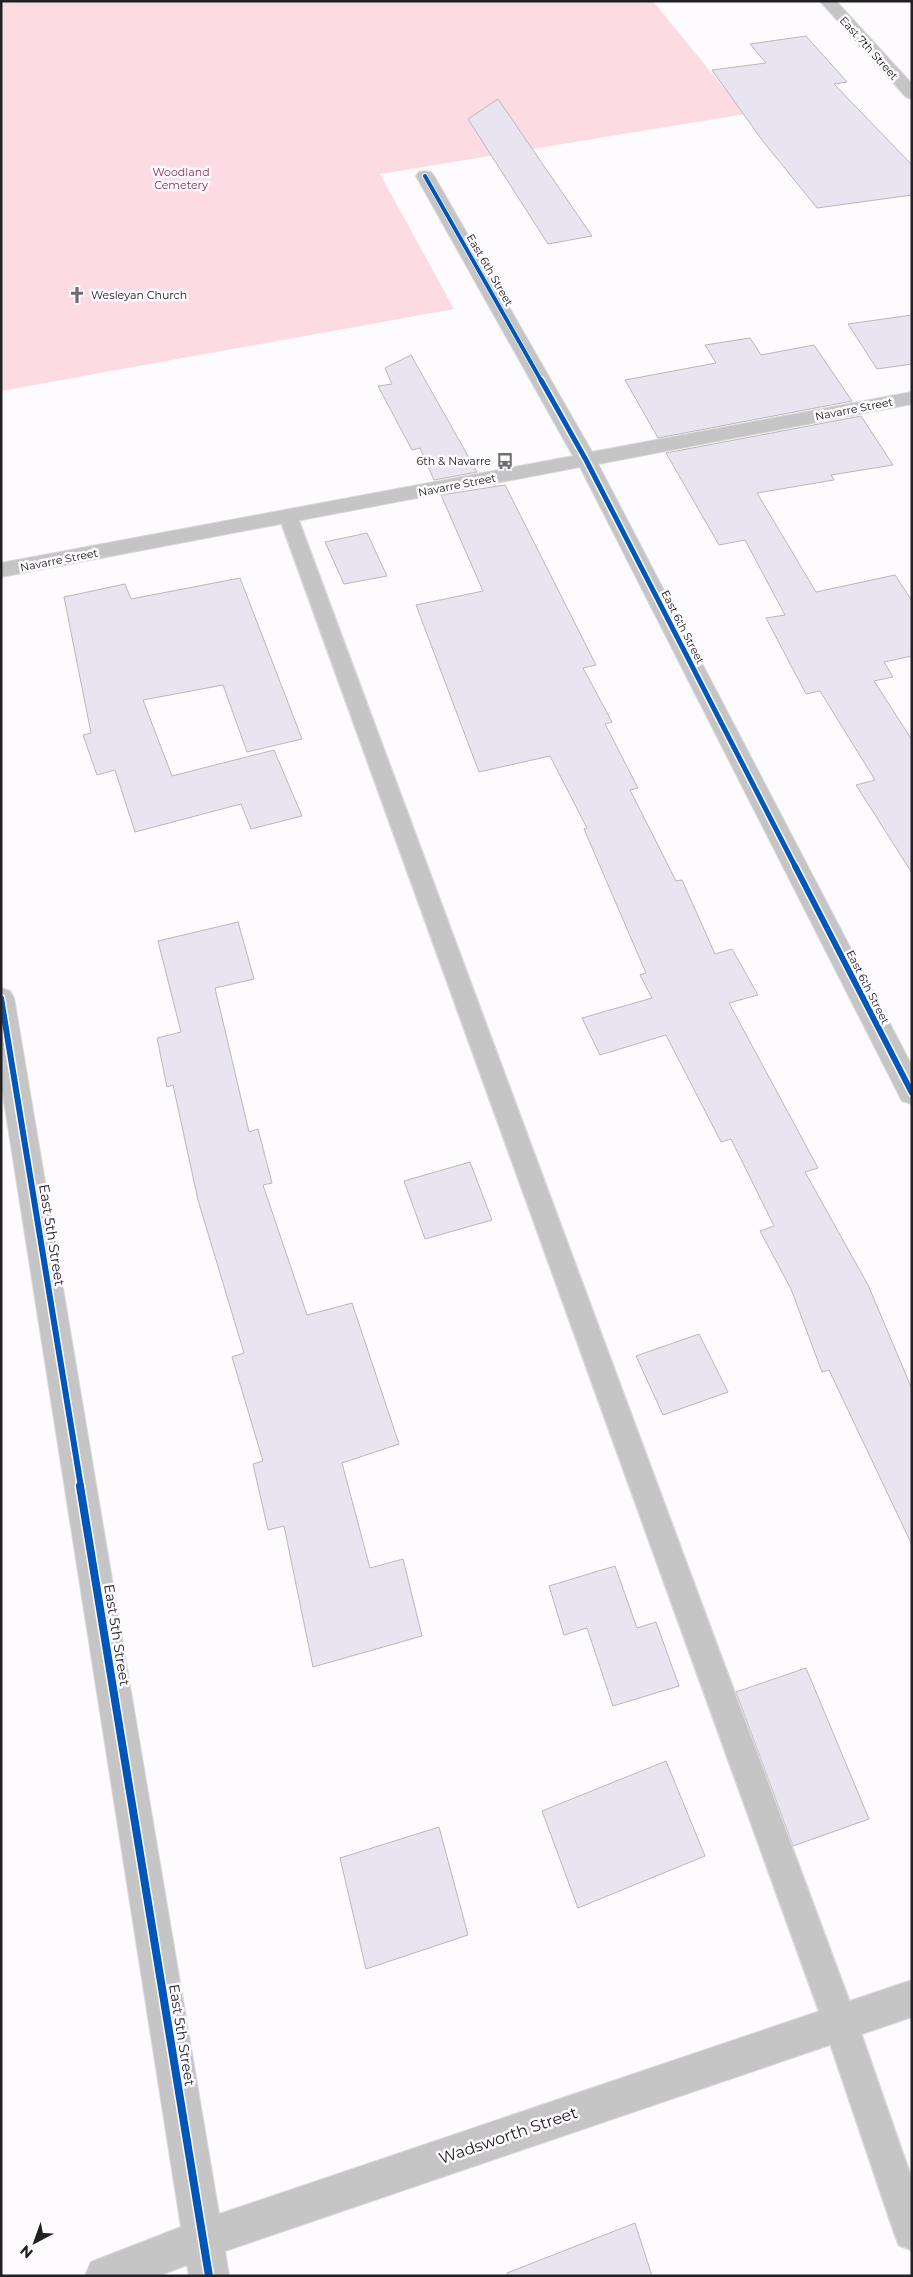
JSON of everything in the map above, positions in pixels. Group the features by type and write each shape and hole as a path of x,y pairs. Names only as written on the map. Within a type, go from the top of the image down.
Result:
{"street":[{"name":"East 7th Street","path":"827,1 912,94"},
{"path":"887,67 904,65"},
{"name":"East 6th Street","path":"425,176 586,460 912,1093"},
{"name":"Navarre Street","path":"1,570 912,398"},
{"name":"East 5th Street","path":"1,998 209,2276"},
{"name":"Wadsworth Street","path":"105,2276 203,2239 912,1998"}],"lane":[{"path":"288,516 840,2022 912,2232"}],"green space":[{"name":"Woodland Cemetery","path":"1,1 653,1 745,114 380,174 454,309 1,391"}],"building":[{"path":"806,36 847,82 834,84 912,165 912,195 817,208 762,140 712,70 766,63 750,44"},
{"path":"498,99 592,236 548,244 468,119"},
{"path":"912,315 912,364 877,369 848,324"},
{"path":"750,338 761,355 814,345 852,401 658,438 625,380 716,363 705,345"},
{"path":"411,355 477,472 434,480 420,448 412,450 378,386 392,384 385,368"},
{"path":"861,416 893,465 831,475 834,480 757,493 816,592 895,575 912,601 912,656 884,662 893,677 874,681 912,740 912,873 856,785 875,780 820,691 806,694 766,618 785,615 745,540 719,545 666,453"},
{"path":"505,485 596,665 583,668 612,722 605,724 638,788 630,790 676,881 682,880 715,954 732,949 758,995 729,1003 818,1168 805,1172 868,1285 912,1389 912,1545 829,1370 822,1372 791,1289 760,1231 774,1226 731,1139 721,1142 666,1035 600,1055 582,1018 652,998 640,975 646,973 584,829 587,828 550,756 479,772 416,605 483,591 441,495"},
{"path":"367,533 387,576 344,584 325,542"},
{"path":"240,578 302,739 247,752 223,685 143,700 172,776 274,750 302,816 251,829 241,804 135,832 115,770 97,775 83,735 91,733 64,597 125,584 131,599"},
{"path":"238,922 254,979 215,988 249,1132 258,1129 272,1183 263,1185 307,1315 352,1303 399,1444 342,1463 370,1568 403,1559 422,1636 313,1667 284,1526 268,1530 253,1464 263,1461 232,1357 244,1353 198,1200 173,1085 167,1087 157,1038 181,1032 158,941"},
{"path":"470,1162 492,1220 425,1239 404,1181"},
{"path":"699,1334 728,1392 663,1415 636,1356"},
{"path":"615,1566 637,1628 656,1622 679,1686 613,1706 587,1628 564,1635 549,1586"},
{"path":"806,1668 869,1819 793,1846 736,1692"},
{"path":"666,1761 705,1856 578,1908 542,1811"},
{"path":"439,1827 468,1935 366,1969 340,1858"},
{"path":"635,2223 652,2276 508,2276 507,2273"}],"cycle path":[{"path":"425,176 586,460 912,1093"},
{"path":"1,998 209,2276"}],"place":[{"name":"Wesleyan Church","path":"77,295"},
{"name":"6th & Navarre","path":"505,461"}]}
